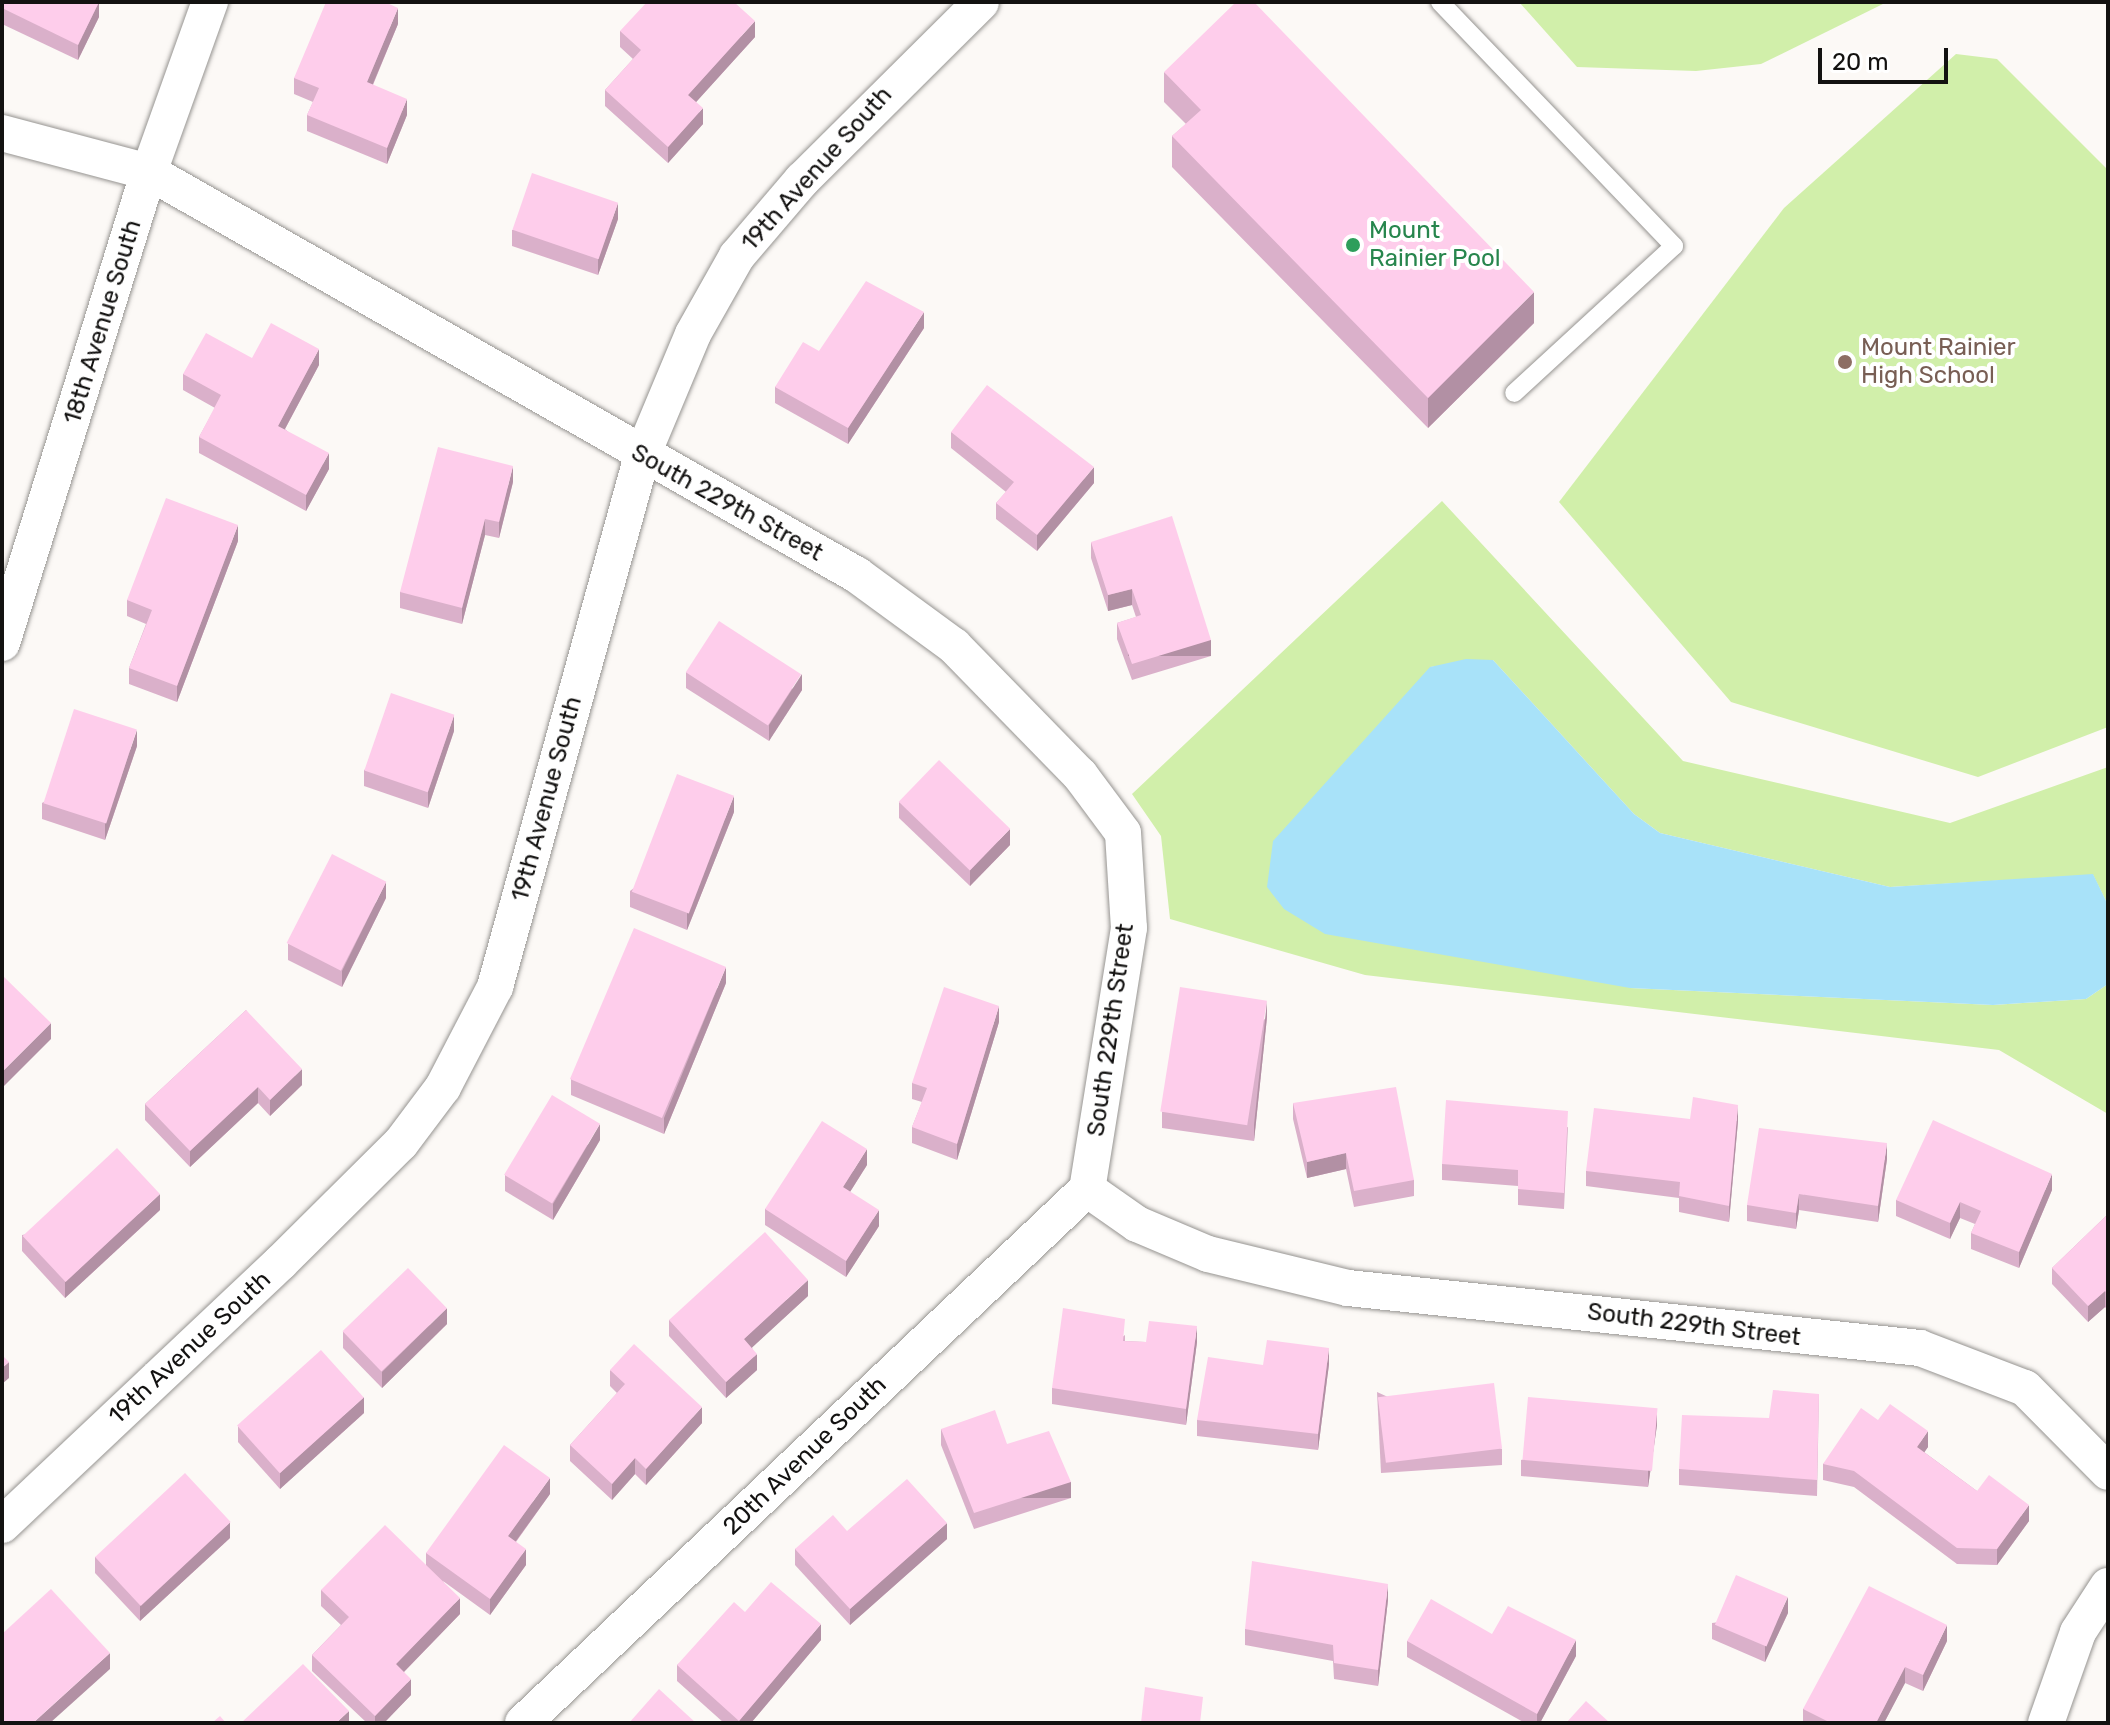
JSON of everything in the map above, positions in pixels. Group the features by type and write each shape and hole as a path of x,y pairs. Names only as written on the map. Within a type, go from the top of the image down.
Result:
{"street":[{"name":"18th Avenue South","path":"2,643 149,172 210,2"},
{"name":"19th Avenue South","path":"2,1525 401,1143 451,1074 495,987 642,456 693,334 737,256 802,180 981,2"},
{"name":"South 229th Street","path":"2,133 149,172 642,456 857,575 954,646 1080,775 1123,833 1129,928 1087,1189 1137,1224 1208,1254 1348,1288 1934,1352 2025,1388 2108,1472"},
{"name":"20th Avenue South","path":"523,1723 1087,1189"},
{"path":"2046,1723 2078,1632 2108,1586"}],"lane":[{"path":"1440,2 1674,246 1514,393"}],"green space":[{"path":"1519,2 1887,2 1761,64 1696,71 1577,67"},
{"name":"Mount Rainier High School","path":"1956,54 1997,59 2108,170 2108,727 1978,777 1731,702 1559,502 1784,208"},
{"path":"1442,501 1683,761 1950,823 2108,767 2108,905 2093,875 1890,887 1660,833 1634,814 1493,660 1430,667 1630,988 1993,1005 2086,999 2108,984 2108,1114 1999,1050 1365,975 1170,919 1161,836 1132,794"}],"water":[{"path":"1466,659 1493,660 1634,814 1660,833 1890,887 2093,874 2108,905 2108,984 2086,999 1993,1005 1630,988 1325,934 1284,909 1267,887 1273,841 1430,667"}],"building":[{"path":"2,2 99,2 78,45 2,8"},
{"path":"326,2 385,2 398,8 367,82 407,99 387,148 307,115 319,88 294,78"},
{"path":"647,2 734,2 755,21 688,95 703,108 668,147 605,90 641,50 620,31"},
{"name":"Mount Rainier Pool","path":"1236,2 1254,2 1534,292 1428,398 1172,136 1201,110 1164,72"},
{"path":"532,173 618,203 599,259 512,230"},
{"path":"866,281 924,312 848,428 775,387 803,342 819,351"},
{"path":"271,323 319,349 278,426 329,453 306,495 199,437 221,395 183,374 206,333 252,358"},
{"path":"987,385 1094,467 1037,535 996,503 1014,482 951,432"},
{"path":"438,447 513,466 499,522 485,519 462,608 400,592"},
{"path":"166,498 238,525 177,686 129,668 152,610 127,600"},
{"path":"1172,516 1211,640 1132,664 1117,623 1141,615 1132,589 1108,595 1091,542"},
{"path":"719,621 801,674 768,726 686,672"},
{"path":"391,693 454,715 428,792 364,771"},
{"path":"74,709 137,729 106,824 43,803"},
{"path":"939,760 1010,829 970,870 899,802"},
{"path":"677,774 734,796 689,913 632,892"},
{"path":"332,854 386,882 341,971 287,943"},
{"path":"634,928 726,967 662,1118 570,1079"},
{"path":"2,975 51,1023 2,1072"},
{"path":"944,987 999,1006 957,1144 912,1127 927,1088 912,1083"},
{"path":"1180,987 1267,1001 1247,1125 1160,1111"},
{"path":"246,1010 302,1069 270,1100 258,1087 190,1151 145,1104"},
{"path":"1396,1087 1414,1180 1354,1191 1346,1153 1307,1162 1293,1103"},
{"path":"552,1095 600,1124 552,1204 504,1175"},
{"path":"1693,1097 1738,1105 1729,1206 1679,1196 1680,1182 1586,1171 1594,1108 1690,1119"},
{"path":"1446,1100 1568,1111 1564,1193 1518,1189 1518,1170 1442,1164"},
{"path":"1933,1120 2052,1174 2019,1252 1971,1233 1981,1211 1960,1202 1950,1223 1896,1200"},
{"path":"822,1121 867,1149 843,1187 879,1210 846,1261 765,1209"},
{"path":"1759,1128 1887,1143 1878,1206 1799,1194 1796,1213 1747,1205"},
{"path":"117,1148 160,1194 66,1282 23,1236"},
{"path":"2108,1214 2108,1294 2105,1291 2088,1306 2052,1268"},
{"path":"765,1232 808,1280 744,1339 757,1354 726,1382 669,1320"},
{"path":"408,1268 447,1308 381,1371 343,1331"},
{"path":"1063,1308 1125,1319 1123,1341 1146,1342 1149,1321 1197,1326 1186,1409 1052,1388"},
{"path":"1267,1340 1329,1348 1318,1434 1197,1420 1208,1357 1263,1365"},
{"path":"634,1344 702,1407 646,1469 635,1458 612,1484 570,1445 625,1384 610,1370"},
{"path":"321,1350 364,1398 280,1473 237,1426"},
{"path":"2,1355 9,1362 2,1368"},
{"path":"1494,1383 1502,1449 1386,1463 1378,1397"},
{"path":"1773,1390 1819,1394 1817,1480 1679,1469 1682,1415 1769,1418"},
{"path":"1528,1397 1658,1408 1652,1471 1523,1460"},
{"path":"1890,1404 1928,1431 1917,1447 1977,1491 1989,1475 2029,1505 1997,1549 1957,1548 1854,1471 1823,1464 1861,1408 1878,1420"},
{"path":"995,1410 1007,1444 1049,1431 1071,1482 974,1513 941,1429"},
{"path":"504,1445 550,1478 508,1536 526,1549 490,1599 426,1553"},
{"path":"185,1473 231,1522 141,1606 95,1557"},
{"path":"907,1479 947,1523 850,1609 795,1549 833,1515 847,1531"},
{"path":"385,1525 460,1598 396,1664 411,1679 375,1716 312,1655 349,1617 321,1590"},
{"path":"1252,1561 1388,1584 1378,1670 1334,1663 1333,1645 1245,1629"},
{"path":"1736,1575 1788,1597 1766,1647 1715,1625"},
{"path":"771,1582 821,1624 739,1721 677,1665 734,1602 745,1612"},
{"path":"1869,1586 1947,1625 1923,1675 1905,1667 1876,1723 1831,1723 1803,1709"},
{"path":"51,1589 110,1653 33,1723 2,1723 2,1634"},
{"path":"1431,1599 1492,1634 1508,1606 1576,1640 1537,1714 1407,1641"},
{"path":"303,1664 349,1711 336,1723 241,1723"},
{"path":"1145,1687 1203,1697 1200,1723 1141,1723"},
{"path":"659,1689 696,1723 629,1723"},
{"path":"1586,1701 1610,1723 1566,1723"},
{"path":"220,1716 226,1723 212,1723"}],"place":[{"name":"Mount Rainier Pool","path":"1353,245"},
{"name":"Mount Rainier High School","path":"1845,362"}]}
